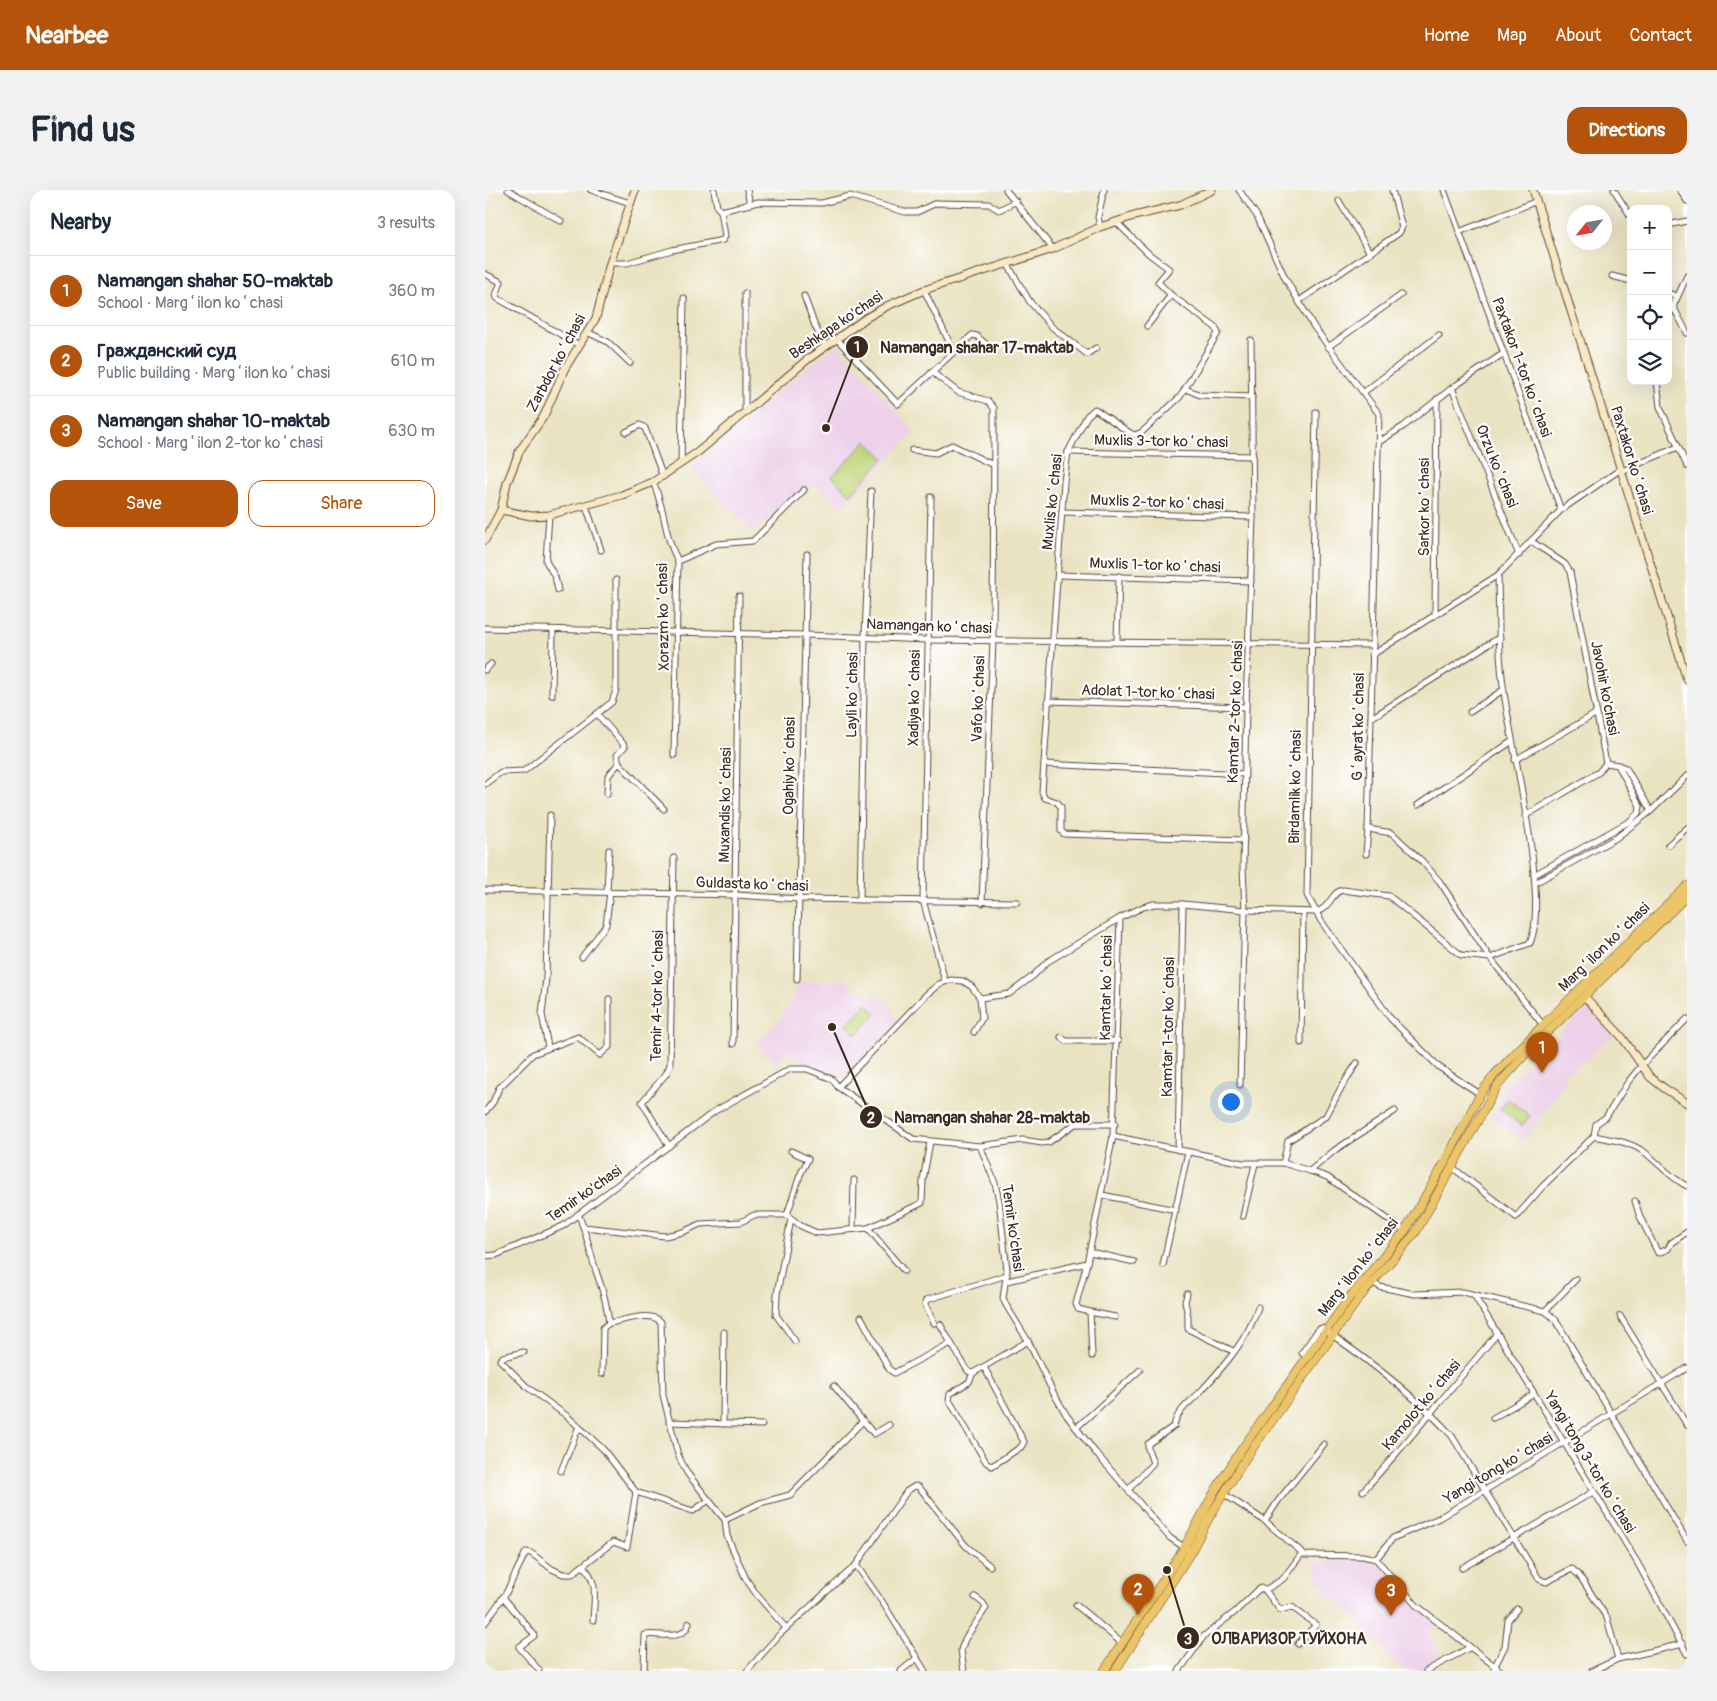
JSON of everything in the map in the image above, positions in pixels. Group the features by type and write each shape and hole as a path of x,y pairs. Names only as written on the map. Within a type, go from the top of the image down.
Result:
{"main road":[{"name":"Margʻilon koʻchasi","path":"1104,1671 1188,1550 1228,1469 1359,1285 1405,1231 1481,1094 1495,1074 1687,886"},
{"name":"Margʻilon koʻchasi","path":"1115,1671 1245,1459 1372,1282 1416,1232 1453,1168 1484,1106 1508,1072 1687,896"}],"street":[{"path":"509,190 561,220"},
{"path":"591,190 630,203"},
{"name":"Zarbdor koʻchasi","path":"485,540 501,510 510,474 520,450 545,416 564,370 596,318 603,298 610,263 635,190"},
{"path":"610,263 627,263 672,250 723,240 725,236 721,211 717,207 714,190"},
{"path":"747,190 750,204"},
{"path":"1006,190 1053,249"},
{"path":"1100,227 1098,217 1104,190"},
{"name":"Beshkapa ko'chasi","path":"501,510 531,516 549,515 621,495 653,482 681,465 745,410 825,346 887,306 924,290 1008,265 1053,249 1100,227 1180,205 1212,190"},
{"name":"Gʻayrat koʻchasi","path":"1239,190 1257,216 1285,278 1299,301 1328,347 1365,392 1379,414 1366,854"},
{"path":"1299,301 1401,230 1392,190"},
{"name":"Paxtakor 1-tor koʻchasi","path":"1444,190 1561,510"},
{"name":"Paxtakor koʻchasi","path":"1533,190 1687,680"},
{"path":"1614,190 1627,211"},
{"path":"1680,190 1687,201"},
{"path":"721,211 750,204 822,203 850,196 912,212 935,203 989,204 999,210 1016,201"},
{"path":"1339,201 1370,253"},
{"path":"1459,232 1537,201"},
{"path":"1672,223 1687,221"},
{"path":"1116,222 1149,254 1169,269 1158,282 1171,294 1147,326"},
{"path":"1008,265 1022,290 1051,326 1087,354 1096,348"},
{"path":"485,274 501,282 496,295 497,298 579,345"},
{"path":"1612,276 1627,280"},
{"path":"1687,276 1673,306 1687,333"},
{"path":"924,290 954,352"},
{"path":"745,293 745,410"},
{"name":"Muxlis koʻchasi","path":"1171,294 1217,329 1217,336 1186,389 1180,397 1139,434 1130,433 1097,410 1091,411 1068,452 1052,641 1042,792 1045,798 1057,802 1061,807 1061,831 1064,834 1244,840"},
{"path":"1672,294 1677,296"},
{"path":"1328,347 1401,295"},
{"path":"804,296 825,346"},
{"path":"681,465 684,298"},
{"path":"587,332 607,342 630,362"},
{"path":"836,338 895,404 902,400 975,335 988,346"},
{"path":"1365,392 1439,335"},
{"name":"Kamtar 2-tor koʻchasi","path":"1240,1085 1245,910 1246,708 1250,642 1253,517 1251,340"},
{"path":"1379,442 1404,426 1451,388 1504,353"},
{"name":"Vafo koʻchasi","path":"932,372 958,392 991,403 995,416 993,465 993,641 982,903"},
{"path":"1657,385 1660,407 1687,466"},
{"name":"Orzu koʻchasi","path":"1451,388 1519,554"},
{"path":"1186,389 1201,394 1253,397"},
{"name":"Sarkor koʻchasi","path":"1435,615 1437,399"},
{"name":"Birdamlik koʻchasi","path":"1316,412 1307,895 1315,912 1391,1019 1439,1068 1481,1094"},
{"path":"626,432 640,425 645,428 663,477"},
{"path":"912,450 936,453 952,445 993,465"},
{"path":"1372,655 1498,575 1561,510 1621,470 1678,447"},
{"name":"Muxlis 3-tor koʻchasi","path":"1068,452 1253,456"},
{"name":"Xorazm koʻchasi","path":"653,482 663,506 669,541 678,562 674,755"},
{"path":"678,562 715,544 753,540 804,490"},
{"name":"Layli koʻchasi","path":"860,900 865,636 871,492"},
{"name":"Xadiya koʻchasi","path":"931,497 923,900 945,981"},
{"path":"586,506 601,550"},
{"name":"Muxlis 2-tor koʻchasi","path":"1062,512 1253,517"},
{"path":"549,515 545,561 555,577 558,590"},
{"name":"Javohir ko'chasi","path":"1531,541 1565,564 1570,572 1606,763"},
{"name":"Ogahiy koʻchasi","path":"797,979 807,554"},
{"name":"Muxlis 1-tor koʻchasi","path":"1058,575 1251,580"},
{"path":"1315,912 1328,906 1339,890 1385,895 1394,899 1461,955 1490,958 1530,943 1535,927 1535,883 1503,690 1498,575"},
{"path":"1117,640 1119,576"},
{"path":"485,784 501,772 524,771 597,715 615,697 615,580"},
{"name":"Muxandis koʻchasi","path":"733,1044 739,596"},
{"name":"Namangan koʻchasi","path":"485,628 615,632 806,634 927,640 1117,640 1373,645"},
{"path":"552,695 553,630"},
{"path":"1371,718 1500,637"},
{"path":"1679,655 1687,652"},
{"path":"485,670 491,664"},
{"path":"1470,712 1503,690"},
{"name":"Adolat 1-tor koʻchasi","path":"1048,701 1246,708"},
{"path":"1515,760 1597,713"},
{"path":"597,715 625,746 617,755 619,763 664,809"},
{"path":"1418,805 1511,742"},
{"path":"607,794 608,776 619,763"},
{"path":"1525,816 1599,772 1606,763 1626,768 1651,811"},
{"path":"1044,764 1245,774"},
{"path":"1534,875 1636,816 1640,806 1618,765"},
{"path":"1535,883 1616,838 1651,811 1687,776"},
{"path":"549,1047 542,1014 545,1000 551,815"},
{"path":"1668,845 1687,828"},
{"path":"1368,829 1392,833 1423,861 1440,882 1490,958 1543,1025"},
{"path":"582,957 590,943 606,925 609,850"},
{"name":"Temir 4-tor koʻchasi","path":"669,1146 642,1102 666,1074 670,1065 673,858"},
{"name":"Guldasta koʻchasi","path":"485,890 736,895 799,899 1017,902"},
{"name":"Kamtar koʻchasi","path":"1090,1312 1078,1309 1076,1304 1090,1252 1115,1124 1120,918 1154,904 1315,912"},
{"name":"Kamtar 1-tor koʻchasi","path":"1178,1150 1183,904"},
{"path":"1301,1043 1303,912"},
{"path":"979,998 1009,994 1033,976 1047,962 1120,918"},
{"path":"838,1087 927,994 945,981 963,981 972,987 979,998 982,1018 974,1032"},
{"path":"1584,996 1622,1037 1641,1066 1663,1088 1687,1103"},
{"path":"485,1112 493,1102 499,1088 533,1054 578,1037 600,1055 604,1054 609,1047 609,999"},
{"path":"1453,1168 1516,1217 1543,1186 1594,1136 1596,1124 1606,1117 1628,1082 1687,1019"},
{"path":"1061,1038 1066,1041 1118,1041"},
{"path":"1283,1163 1288,1141 1326,1116 1357,1063"},
{"name":"Temir ko'chasi","path":"485,1256 496,1255 553,1232 729,1103 790,1070 807,1070 819,1073 832,1079 838,1087 913,1139 980,1146 995,1183 999,1201 1007,1278 1003,1298 1006,1305 1028,1341 1053,1394 1076,1428 1170,1538 1188,1550"},
{"path":"1310,1171 1335,1150 1395,1111"},
{"path":"980,1146 1023,1140 1042,1144 1049,1142 1081,1123 1115,1124"},
{"path":"1113,1136 1255,1164 1283,1163 1310,1171 1327,1177 1405,1231"},
{"path":"1594,1136 1611,1138 1642,1150 1675,1179 1687,1186"},
{"path":"584,1227 665,1236 683,1232 700,1224 741,1222 754,1215 789,1217 808,1230 817,1232 868,1228 922,1203 923,1180 930,1142"},
{"path":"791,1150 808,1159 800,1175 789,1217 777,1294 777,1315 795,1341"},
{"path":"1163,1265 1188,1152"},
{"path":"1243,1216 1255,1164"},
{"path":"853,1229 854,1180"},
{"path":"1102,1195 1175,1210"},
{"path":"1635,1200 1640,1216 1658,1253 1668,1249 1671,1243 1687,1232"},
{"path":"578,1214 606,1296 609,1323"},
{"path":"868,1228 904,1271"},
{"path":"1090,1252 1134,1262"},
{"path":"933,1323 925,1304 926,1300 1007,1278 1087,1263"},
{"path":"1545,1311 1576,1279"},
{"path":"1372,1282 1380,1287 1415,1294 1463,1292 1545,1311 1555,1319 1567,1336 1612,1416 1687,1541"},
{"path":"1187,1294 1185,1302 1188,1329 1233,1351"},
{"name":"Yangi tong 3-tor koʻchasi","path":"1474,1295 1565,1444 1687,1653"},
{"path":"1129,1489 1153,1463 1147,1449 1148,1444 1174,1426 1176,1415 1201,1391 1253,1324 1259,1307"},
{"path":"1092,1356 1090,1312 1115,1318"},
{"path":"1619,1316 1687,1425"},
{"path":"602,1374 603,1328 606,1324 647,1317 655,1318 661,1322 663,1395 678,1455 684,1467 725,1520 727,1536 746,1579 757,1595 786,1628"},
{"path":"861,1317 889,1369 894,1373 951,1343"},
{"path":"940,1324 967,1371 973,1373"},
{"path":"1326,1331 1431,1414 1452,1436 1514,1539 1542,1581 1546,1582 1567,1570 1576,1571 1607,1618 1618,1659"},
{"path":"723,1424 724,1332"},
{"name":"Kamolot koʻchasi","path":"1363,1490 1431,1414 1497,1334"},
{"path":"984,1367 1024,1442 1021,1447 992,1466 986,1462 949,1400 950,1394 969,1382 973,1373 1028,1341"},
{"path":"524,1352 503,1357 500,1360 527,1387 567,1416 578,1429 603,1449 636,1492 693,1511 709,1500"},
{"name":"Yangi tong koʻchasi","path":"1376,1559 1393,1538 1439,1518 1612,1416 1687,1368"},
{"path":"1076,1428 1140,1370"},
{"path":"835,1386 874,1434 889,1425"},
{"path":"1493,1418 1534,1394"},
{"path":"725,1520 760,1503 790,1495 863,1421"},
{"path":"669,1422 762,1425"},
{"path":"561,1471 578,1429"},
{"path":"1265,1521 1278,1501 1324,1444"},
{"path":"747,1671 786,1628 856,1564 907,1491 915,1486 919,1488 966,1546 990,1566"},
{"path":"485,1623 503,1597 527,1552 552,1569 563,1574 572,1574 613,1542 627,1547 636,1492"},
{"path":"1462,1568 1593,1492"},
{"path":"1224,1494 1265,1521 1301,1552 1315,1556 1363,1556 1376,1559 1416,1605 1494,1668 1501,1671"},
{"path":"1179,1671 1204,1636 1235,1612 1258,1590 1262,1588 1265,1590 1283,1579 1301,1552"},
{"path":"856,1564 883,1603 925,1671"},
{"path":"583,1566 591,1574 594,1584 593,1620"},
{"path":"1265,1590 1280,1610 1292,1607 1317,1625 1298,1644"},
{"path":"503,1597 533,1633 534,1636 519,1647 539,1670"},
{"path":"964,1671 961,1650 965,1639 985,1608 983,1603 975,1597"},
{"path":"1076,1604 1123,1644"},
{"path":"1494,1668 1505,1646 1508,1620 1517,1609"},
{"path":"644,1671 645,1635 680,1635 685,1631 689,1623"},
{"path":"1596,1670 1618,1659 1683,1644"},
{"path":"1426,1671 1469,1648"},
{"path":"901,1671 917,1658"}],"shaded area":[{"path":"837,344 915,431 841,509 815,485 805,487 753,532 690,467 736,426"},
{"path":"845,979 859,993 862,989 870,996 872,994 875,997 878,994 895,1010 891,1014 897,1020 838,1082 809,1068 789,1050 776,1063 757,1044 778,1022 802,981 835,982 836,980"},
{"path":"1588,1006 1613,1036 1574,1071 1571,1069 1563,1075 1566,1081 1524,1141 1493,1118 1506,1086"},
{"path":"1358,1559 1361,1562 1365,1559 1374,1566 1379,1563 1419,1608 1437,1625 1427,1634 1435,1643 1442,1658 1420,1671 1405,1671 1400,1664 1397,1665 1344,1606 1333,1596 1326,1597 1313,1563"}],"green space":[{"path":"866,441 884,458 850,495 832,477"},
{"path":"866,1004 876,1014 857,1035 846,1024"},
{"path":"1508,1099 1530,1116 1522,1126 1500,1109"}],"place":[{"name":"Namangan shahar 17-maktab","path":"826,428"},
{"name":"Namangan shahar 28-maktab","path":"832,1027"},
{"name":"Namangan shahar 50-maktab","path":"1542,1073"},
{"name":"ОЛВАРИЗОР ТУЙХОНА","path":"1167,1570"},
{"name":"Гражданский суд","path":"1138,1615"},
{"name":"Namangan shahar 10-maktab","path":"1391,1616"}]}
